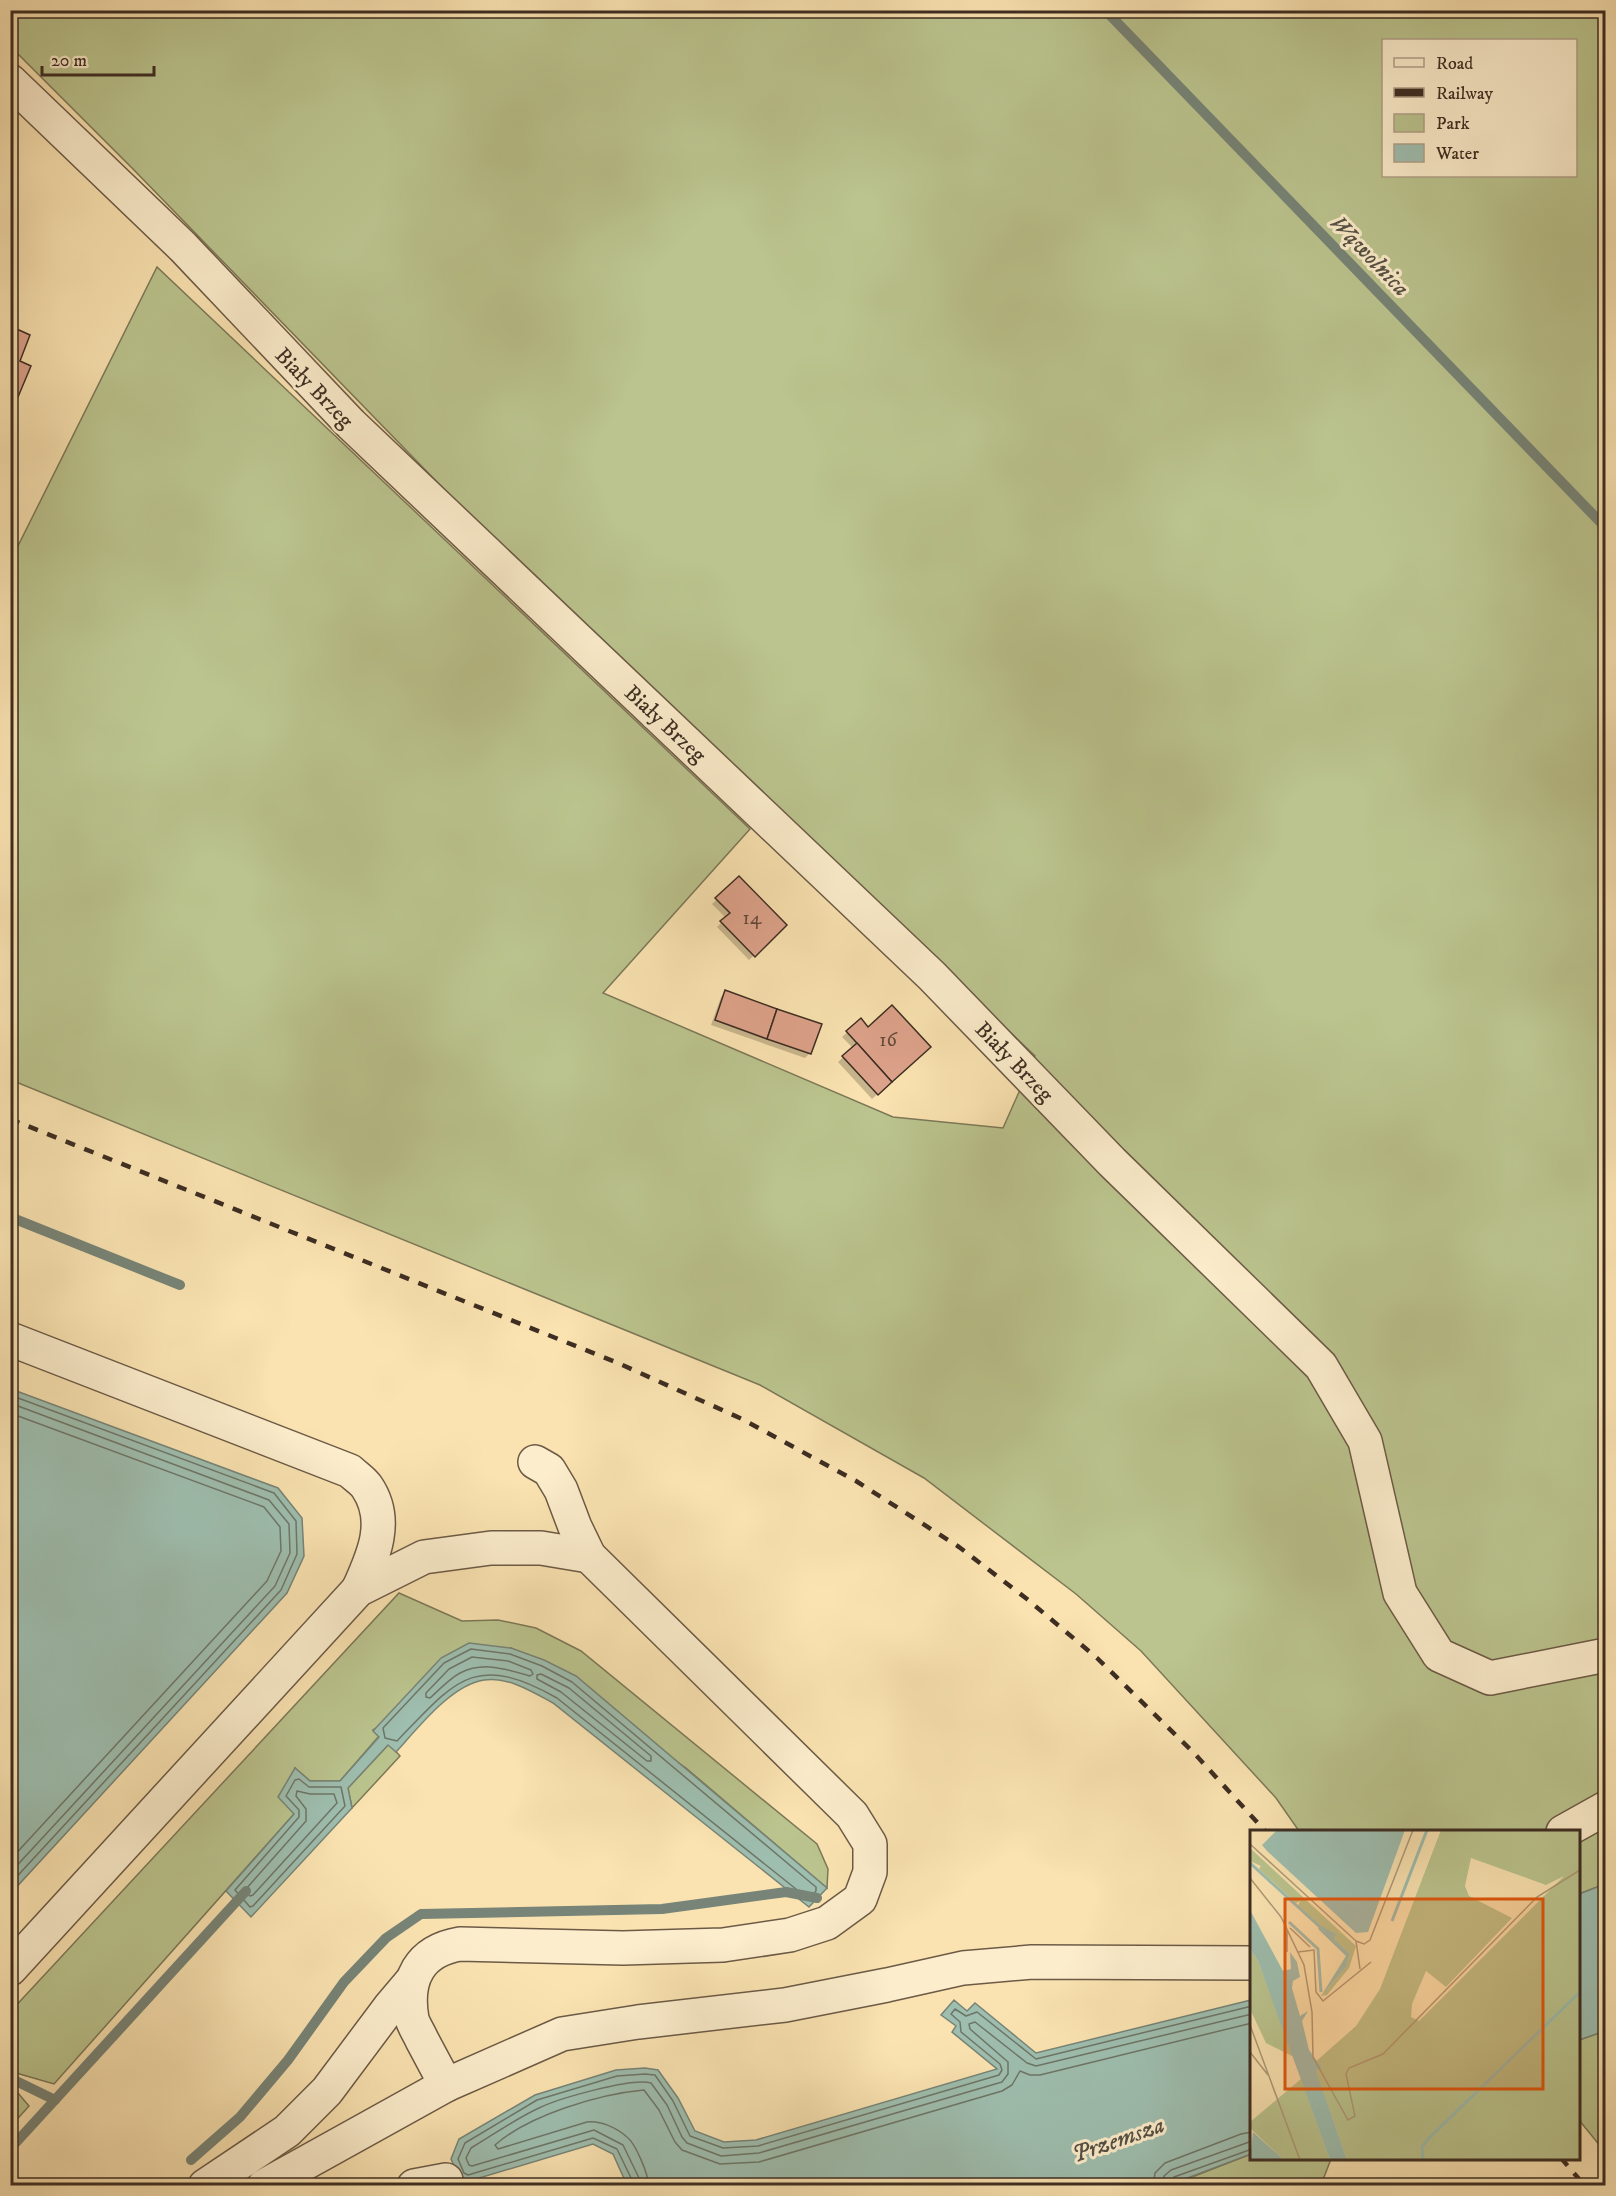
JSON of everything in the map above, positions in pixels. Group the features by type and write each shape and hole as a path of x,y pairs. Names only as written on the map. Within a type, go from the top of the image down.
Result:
{"lane":[{"name":"Biały Brzeg","path":"10,81 183,247 351,424 932,975 1112,1162 1321,1366 1365,1442 1400,1593 1439,1655 1490,1678 1605,1655"},
{"path":"10,1339 350,1471 367,1486 374,1501 380,1528 374,1556 358,1590 10,1969"},
{"path":"206,2186 287,2132 327,2091 389,2008 411,1983 419,1965 431,1954 446,1946 460,1944 623,1948 723,1945 790,1935 827,1923 860,1899 870,1872 870,1844 852,1815 590,1556 575,1527 561,1490 549,1470 535,1462"},
{"path":"358,1590 424,1557 491,1548 541,1548 590,1556"},
{"path":"1566,1830 1605,1808"},
{"path":"273,2184 446,2085 562,2034 638,2022 785,2005 963,1968 1032,1962 1250,1963"},
{"path":"411,1983 412,2020 446,2085"},
{"path":"414,2186 446,2180"}],"green space":[{"path":"11,11 1605,11 1605,1884 1580,1894 1580,1830 1298,1830 1276,1798 1141,1651 1076,1594 924,1478 760,1385 11,1080 10,562 157,267 750,829 603,993 893,1117 1003,1128 1035,1056 472,518 134,170 11,47"},
{"path":"399,1593 462,1621 498,1620 536,1628 581,1651 817,1844 828,1869 827,1888 686,1768 511,1648 373,1730 379,1736 340,1781 310,1781 295,1768 294,1814 54,2084 16,2073 12,2086 29,2106 11,2126 10,2012"},
{"path":"389,1744 400,1756 352,1808 348,1788"},
{"path":"1606,2031 1605,2152 1580,2121 1580,2040"},
{"path":"1250,2154 1250,2160 1331,2160 1321,2185 1169,2186"}],"water":[{"path":"11,1389 278,1488 302,1518 304,1556 287,1593 11,1893"},
{"path":"469,1643 511,1648 544,1660 576,1676 827,1888 809,1907 553,1703 520,1686 493,1679 472,1684 447,1699 396,1752 388,1745 348,1788 352,1808 251,1917 226,1891 294,1814 278,1797 295,1768 310,1781 340,1781 379,1737 373,1731 441,1658"},
{"path":"1605,1884 1605,2031 1580,2040 1580,1894"},
{"name":"Przemsza","path":"954,2000 967,2011 975,2003 1036,2053 1250,2000 1250,2154 1169,2185 625,2185 613,2154 593,2144 466,2182 459,2177 451,2159 459,2139 535,2095 616,2070 645,2068 658,2070 678,2098 695,2131 724,2142 756,2140 997,2069 952,2032 956,2026 941,2015"}],"building":[{"path":"10,326 30,335 20,361 31,366 18,397 10,393"},
{"path":"739,876 787,925 755,957 720,921 730,913 715,898"},
{"path":"725,990 777,1009 767,1039 715,1020"},
{"path":"892,1005 931,1047 892,1082 846,1031 861,1018 868,1027"},
{"path":"777,1009 822,1024 811,1054 767,1039"},
{"path":"857,1043 892,1082 878,1095 842,1056"}],"waterway":[{"name":"Wąwolnica","path":"1105,10 1606,528"},
{"path":"10,1217 180,1285"},
{"path":"10,2149 246,1891"},
{"path":"191,2160 240,2117 288,2060 344,1982 386,1938 421,1914 662,1909 786,1892 817,1898"},
{"path":"14,2080 55,2100"}],"railway":[{"path":"10,1119 618,1363 742,1419 856,1481 959,1547 1027,1599 1097,1658 1194,1753 1264,1830"},
{"path":"1563,2160 1585,2186"}]}
